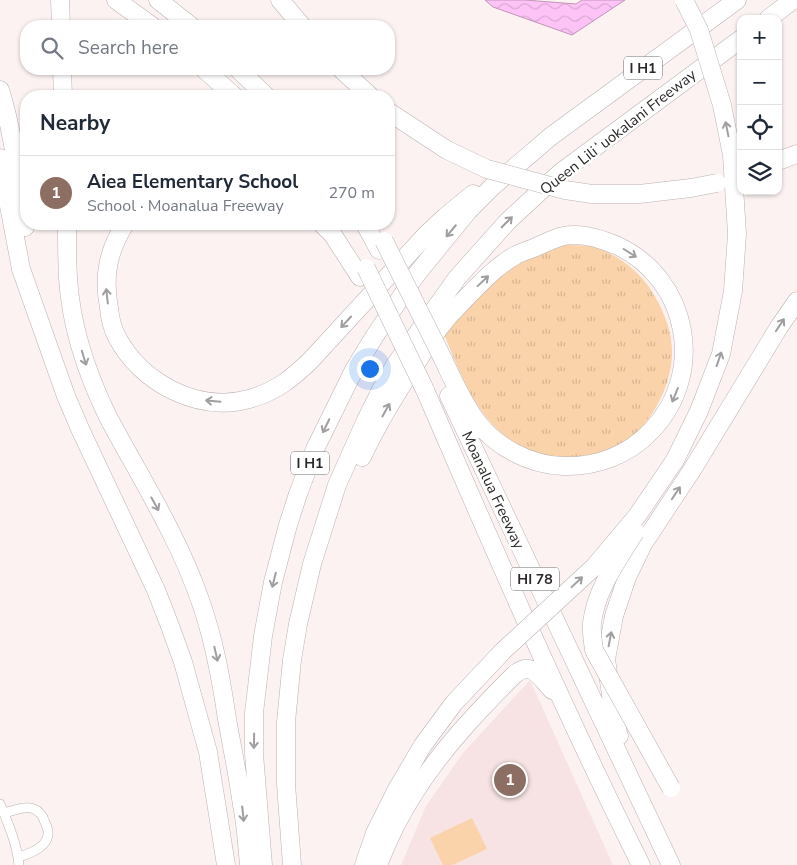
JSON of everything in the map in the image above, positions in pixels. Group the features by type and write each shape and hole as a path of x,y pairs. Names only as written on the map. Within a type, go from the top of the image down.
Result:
{"highway":[{"path":"60,0 61,20"},
{"path":"116,0 144,20"},
{"path":"158,0 183,20"},
{"path":"280,0 297,20"},
{"path":"671,788 594,650 592,625 597,600 608,577 676,460 699,411 721,354 732,291 737,234 732,155 722,106 699,30 684,0"},
{"name":"I H1","path":"263,865 254,754 254,713 262,636 273,582 298,494 315,449 354,370 416,275 474,205 492,187 550,137 737,0"},
{"path":"773,15 791,2"},
{"name":"Queen Liliʻuokalani Freeway","path":"292,865 286,784 286,722 292,660 298,624 312,564 337,485 366,420 395,365 456,278 508,221 560,173 737,42"},
{"path":"62,75 63,90"},
{"path":"211,75 227,90"},
{"path":"244,75 260,90"},
{"path":"347,75 363,90"},
{"path":"0,90 13,148 20,197"},
{"path":"395,116 446,150 480,166 566,190 592,194 639,194 691,188 717,183 737,176"},
{"path":"121,230 111,250 107,265 106,283 110,319 117,336 127,352 139,367 153,378 183,395 216,402 248,400 277,389 292,378 445,217 462,202 550,137"},
{"path":"782,160 797,154"},
{"path":"0,158 21,269 66,396 156,590 183,662 208,752 226,865"},
{"path":"25,230 39,303 54,359"},
{"path":"67,230 68,278 71,300 86,365 108,418 180,552 200,599 210,632 220,670 243,807 249,865"},
{"path":"329,230 363,272"},
{"path":"342,230 363,272"},
{"path":"369,230 381,246"},
{"path":"312,564 390,402 438,330 444,321 486,278 515,256 551,240 571,235 585,236 612,243 636,256 660,280 677,310 684,351 681,378 672,403 657,426 626,451 600,462 581,466 560,466 534,461 521,456 487,434 476,422 439,364 381,246 375,230"},
{"name":"Moanalua Freeway","path":"363,272 479,516 607,798"},
{"path":"636,789 614,717 606,659 614,616 627,577 642,544 692,470 779,327 797,301"},
{"name":"Moanalua Freeway","path":"439,364 497,499 671,865"},
{"path":"364,865 375,833 397,789 423,745 454,703 502,651 594,567 637,516 676,460"},
{"path":"378,865 396,824 417,789 461,732 518,671 523,668 531,669 564,703"},
{"path":"607,798 632,865"},
{"name":"HI 78","path":"607,798 641,865"}],"street":[{"path":"0,804 19,861 43,845 48,837 48,829 42,815 34,808 4,813"}],"shaded area":[{"path":"530,680 613,865 401,865 426,806 463,753"}],"green space":[{"path":"563,245 598,248 614,255 635,271 648,286 662,309 668,324 672,348 670,370 666,385 653,413 644,425 621,445 608,452 572,459 547,456 531,451 509,439 496,428 471,394 442,329 509,261"},
{"path":"472,818 487,849 452,865 443,865 430,838"}],"water":[{"path":"485,0 525,0 576,4 582,0 625,0 572,35 493,7"}],"place":[{"name":"Aiea Elementary School","path":"510,780"}]}
